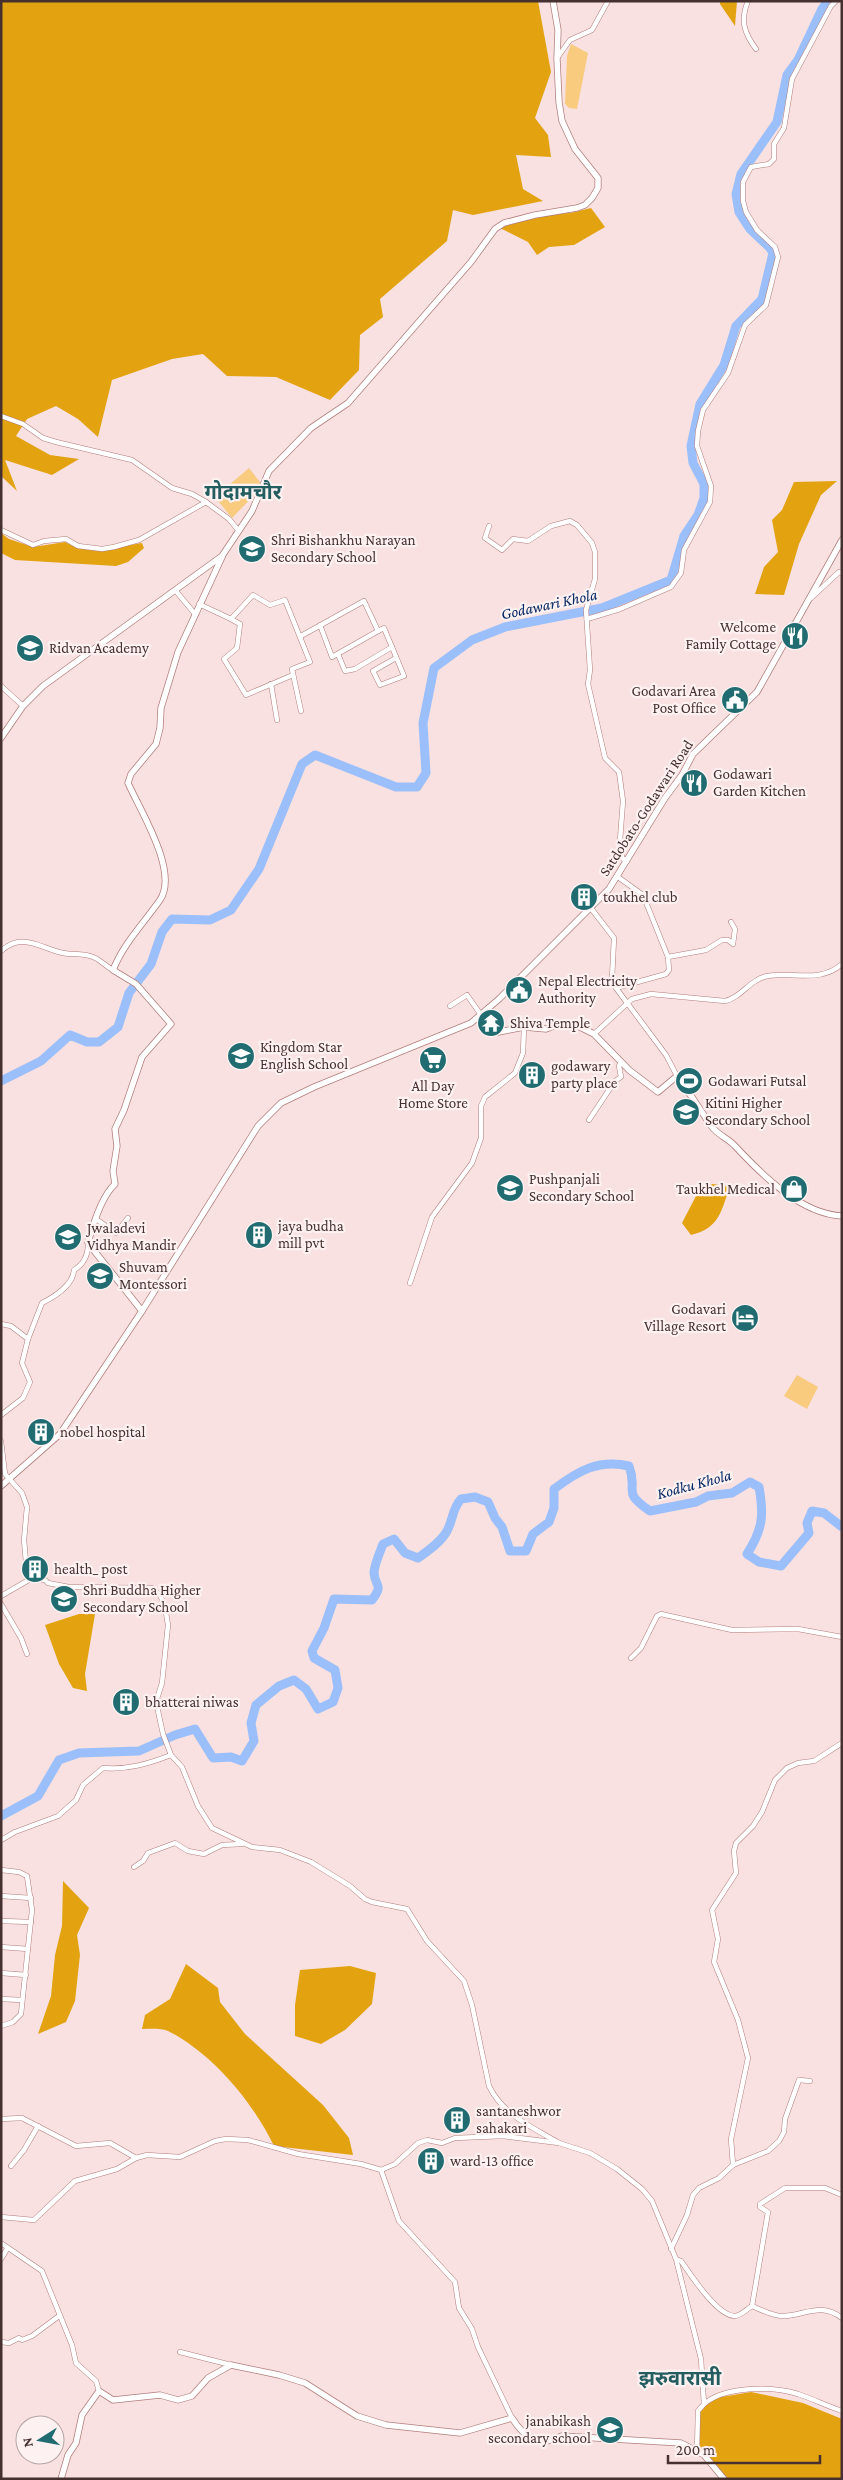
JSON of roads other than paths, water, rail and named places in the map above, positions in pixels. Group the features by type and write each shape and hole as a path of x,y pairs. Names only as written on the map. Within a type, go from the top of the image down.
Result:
{"street":[{"path":"116,971 127,941 161,899 167,875 162,856 128,783 131,774 156,744 160,728 160,708 178,652 222,556 252,511 269,471 311,428 348,403 471,262 495,229 504,223 585,205 598,188 598,178 575,149 562,121 557,59 558,30 553,1"},
{"path":"557,59 570,40 592,30 608,1"},
{"path":"748,1 744,11 743,26 756,49"},
{"path":"587,619 666,591 677,581 681,574 684,550 706,512 711,492 698,446 698,431 703,410 728,373 745,325 766,305 778,257 775,247 757,230 746,212 743,201 743,182 751,167 769,164 774,159 774,144 784,128 792,80 831,6 836,1"},
{"path":"1,416 24,424 43,438 124,457 172,488 192,494 206,502 228,519 239,532"},
{"path":"1,530 32,545 44,541 66,539 78,546 102,549 139,540 206,502"},
{"path":"489,526 486,538 502,550 513,539 528,540 551,526 570,521 577,525 592,543 595,552 595,579 586,610 590,670 588,684 605,758 619,772 623,801 620,840 622,858 627,861"},
{"name":"Satdobato-Godawari Road","path":"1,1486 60,1434 142,1311 258,1126 272,1111 296,1095 462,1028 480,1016 609,889 696,749 757,692 842,540"},
{"path":"1,738 23,706 43,686 222,556"},
{"path":"811,598 839,572 842,573"},
{"path":"175,590 195,614"},
{"path":"231,619 253,595 270,606 284,600 301,636 310,662 292,669 300,711"},
{"path":"301,636 364,601 378,631"},
{"path":"200,604 240,624 237,648 224,659 246,695 293,675"},
{"path":"320,625 332,657 384,628 404,676 380,686 373,671 396,658"},
{"path":"338,654 345,671 355,669 392,647"},
{"path":"271,684 277,720"},
{"path":"1,686 23,706"},
{"path":"616,988 668,973 668,956 643,895 618,877"},
{"path":"590,907 614,938 612,979 616,988 666,1056 713,1128 734,1145 758,1172 779,1188 824,1215 842,1216"},
{"path":"668,956 706,950 722,940 728,940 733,944 735,929 732,922"},
{"path":"1,951 8,944 16,942 41,945 63,953 93,957 136,984 171,1024 142,1057 124,1110 115,1129 118,1146 113,1171 115,1184 107,1192 96,1219 88,1243 87,1254 81,1266 74,1270 74,1274 56,1296 42,1303 28,1339 22,1363 30,1382 23,1398 1,1415"},
{"path":"594,1034 632,999 651,994 690,996 725,1001 734,999 761,978 797,974 825,975 842,964"},
{"path":"450,1006 467,995 480,1016 494,1033 524,1027 546,1029 559,1024 568,1024 594,1034 629,1070 658,1092 678,1076"},
{"path":"410,1284 432,1217 472,1163 481,1138 481,1106 485,1097 515,1073 522,1053 524,1027"},
{"path":"589,1120 615,1081 621,1077 619,1066 621,1061"},
{"path":"96,1219 116,1233 128,1218"},
{"path":"88,1243 142,1311"},
{"path":"1,1324 11,1326 28,1339"},
{"path":"1,1442 5,1474 22,1493 28,1508 24,1540 27,1573 32,1578 69,1587 152,1588 160,1595 165,1607 168,1625 162,1682 156,1702 163,1734 171,1755 182,1767 198,1806 212,1828 260,1849 285,1851 332,1874 365,1899 407,1909 427,1941 464,1981 472,2005 489,2086 494,2096 512,2116 559,2143"},
{"path":"1,1596 32,1578"},
{"path":"1,1604 21,1638 27,1654"},
{"path":"631,1658 641,1648 658,1616 661,1614 732,1630 798,1629 842,1638"},
{"path":"733,2165 731,2139 748,2058 738,2020 714,1962 718,1939 712,1910 736,1873 734,1850 736,1843 753,1826 762,1812 775,1780 787,1768 814,1761 842,1743"},
{"path":"1,1840 15,1832 58,1816 76,1800 83,1785 103,1768 135,1767 171,1755"},
{"path":"134,1867 143,1861 148,1853 175,1842 196,1854 204,1854 222,1845 245,1844"},
{"path":"1,1870 19,1872 26,1876 31,1898 26,1975 21,2014 13,2022 1,2026"},
{"path":"1,1896 31,1898"},
{"path":"1,1921 30,1922"},
{"path":"1,1947 28,1949"},
{"path":"1,1973 26,1975"},
{"path":"1,1999 22,2000"},
{"path":"671,2249 687,2215 693,2195 699,2188 719,2178 733,2165 768,2151 779,2141 784,2132 785,2119 799,2080 810,2080"},
{"path":"1,2119 22,2118 76,2146 110,2143 136,2158"},
{"path":"11,2166 24,2150 38,2126"},
{"path":"1,2217 34,2220 75,2181 117,2169 136,2158 180,2156 215,2141 226,2139 248,2140 298,2154 361,2164 381,2170 394,2164 418,2143 427,2140 442,2143 455,2138 503,2136 559,2143 590,2152 617,2169 642,2189 652,2201 676,2259 702,2359 704,2404"},
{"path":"381,2170 399,2221 455,2282 459,2308 472,2329 478,2347 512,2418 522,2432 540,2441 552,2441 562,2436 681,2443 697,2451 724,2479"},
{"path":"676,2259 681,2261 722,2312 733,2316 740,2315 752,2306 768,2212 760,2208 760,2204 784,2188 825,2188 842,2195"},
{"path":"1,2243 7,2249 36,2265 42,2271 72,2345 76,2363 96,2381 98,2391 82,2415 76,2443 68,2455 61,2479"},
{"path":"1,2259 7,2249"},
{"path":"752,2306 780,2316 814,2310 833,2312 842,2318"},
{"path":"1,2342 9,2343 19,2338 22,2340 32,2336 59,2316"},
{"path":"180,2352 231,2365 279,2374 305,2383 357,2416 386,2425 460,2433 512,2418"},
{"path":"98,2391 113,2400 160,2396 178,2400 192,2396 208,2378 231,2365"},
{"path":"697,2451 698,2412 713,2396 755,2388 796,2393 842,2411"}],"waterway":[{"name":"Godawari Khola","path":"1,1081 41,1061 70,1035 87,1042 99,1042 118,1027 129,993 151,964 162,932 172,919 210,920 231,910 259,869 302,764 315,755 396,787 417,787 426,773 423,723 434,668 472,640 505,627 602,608 671,580 684,536 698,515 704,498 704,484 693,463 691,446 700,404 724,365 736,326 762,299 773,253 750,229 739,212 736,194 741,174 777,122 787,75 798,60 822,9 828,1"},
{"name":"Kodku Khola","path":"1,1816 38,1796 59,1760 79,1753 139,1751 175,1735 195,1729 213,1758 231,1757 242,1761 254,1741 251,1723 256,1705 279,1686 294,1680 306,1689 318,1709 333,1702 338,1688 335,1670 314,1658 312,1651 324,1628 334,1599 372,1600 378,1591 374,1570 383,1544 394,1539 405,1553 418,1558 434,1546 444,1535 461,1499 475,1497 488,1502 495,1518 502,1527 510,1551 526,1551 533,1534 549,1522 554,1508 554,1489 580,1472 598,1465 608,1464 629,1466 632,1475 633,1495 635,1499 650,1511 696,1502 708,1496 732,1493 750,1482 759,1487 761,1522 747,1554 759,1562 781,1566 809,1533 807,1523 812,1511 824,1513 842,1527"}],"place":[{"name":"Shri Bishankhu Narayan Secondary School","path":"252,549"},
{"name":"Welcome Family Cottage","path":"795,636"},
{"name":"Ridvan Academy","path":"30,648"},
{"name":"Godavari Area Post Office","path":"735,700"},
{"name":"Godawari Garden Kitchen","path":"694,783"},
{"name":"toukhel club","path":"584,897"},
{"name":"Nepal Electricity Authority","path":"519,990"},
{"name":"Shiva Temple","path":"491,1023"},
{"name":"Kingdom Star English School","path":"241,1056"},
{"name":"All Day Home Store","path":"433,1060"},
{"name":"godawary party place","path":"532,1075"},
{"name":"Godawari Futsal","path":"689,1081"},
{"name":"Kitini Higher Secondary School","path":"686,1112"},
{"name":"Pushpanjali Secondary School","path":"510,1188"},
{"name":"Taukhel Medical","path":"794,1189"},
{"name":"jaya budha mill pvt","path":"259,1235"},
{"name":"Jwaladevi Vidhya Mandir","path":"68,1237"},
{"name":"Shuvam Montessori","path":"100,1276"},
{"name":"Godavari Village Resort","path":"745,1318"},
{"name":"nobel hospital","path":"41,1432"},
{"name":"health_ post","path":"35,1569"},
{"name":"Shri Buddha Higher Secondary School","path":"64,1599"},
{"name":"bhatterai niwas","path":"126,1702"},
{"name":"santaneshwor sahakari","path":"457,2120"},
{"name":"ward-13 office","path":"431,2161"},
{"name":"janabikash secondary school","path":"610,2430"}],"district":[{"name":"गोदामचौर","path":"243,492"},
{"name":"झरुवारासी","path":"680,2378"}]}
